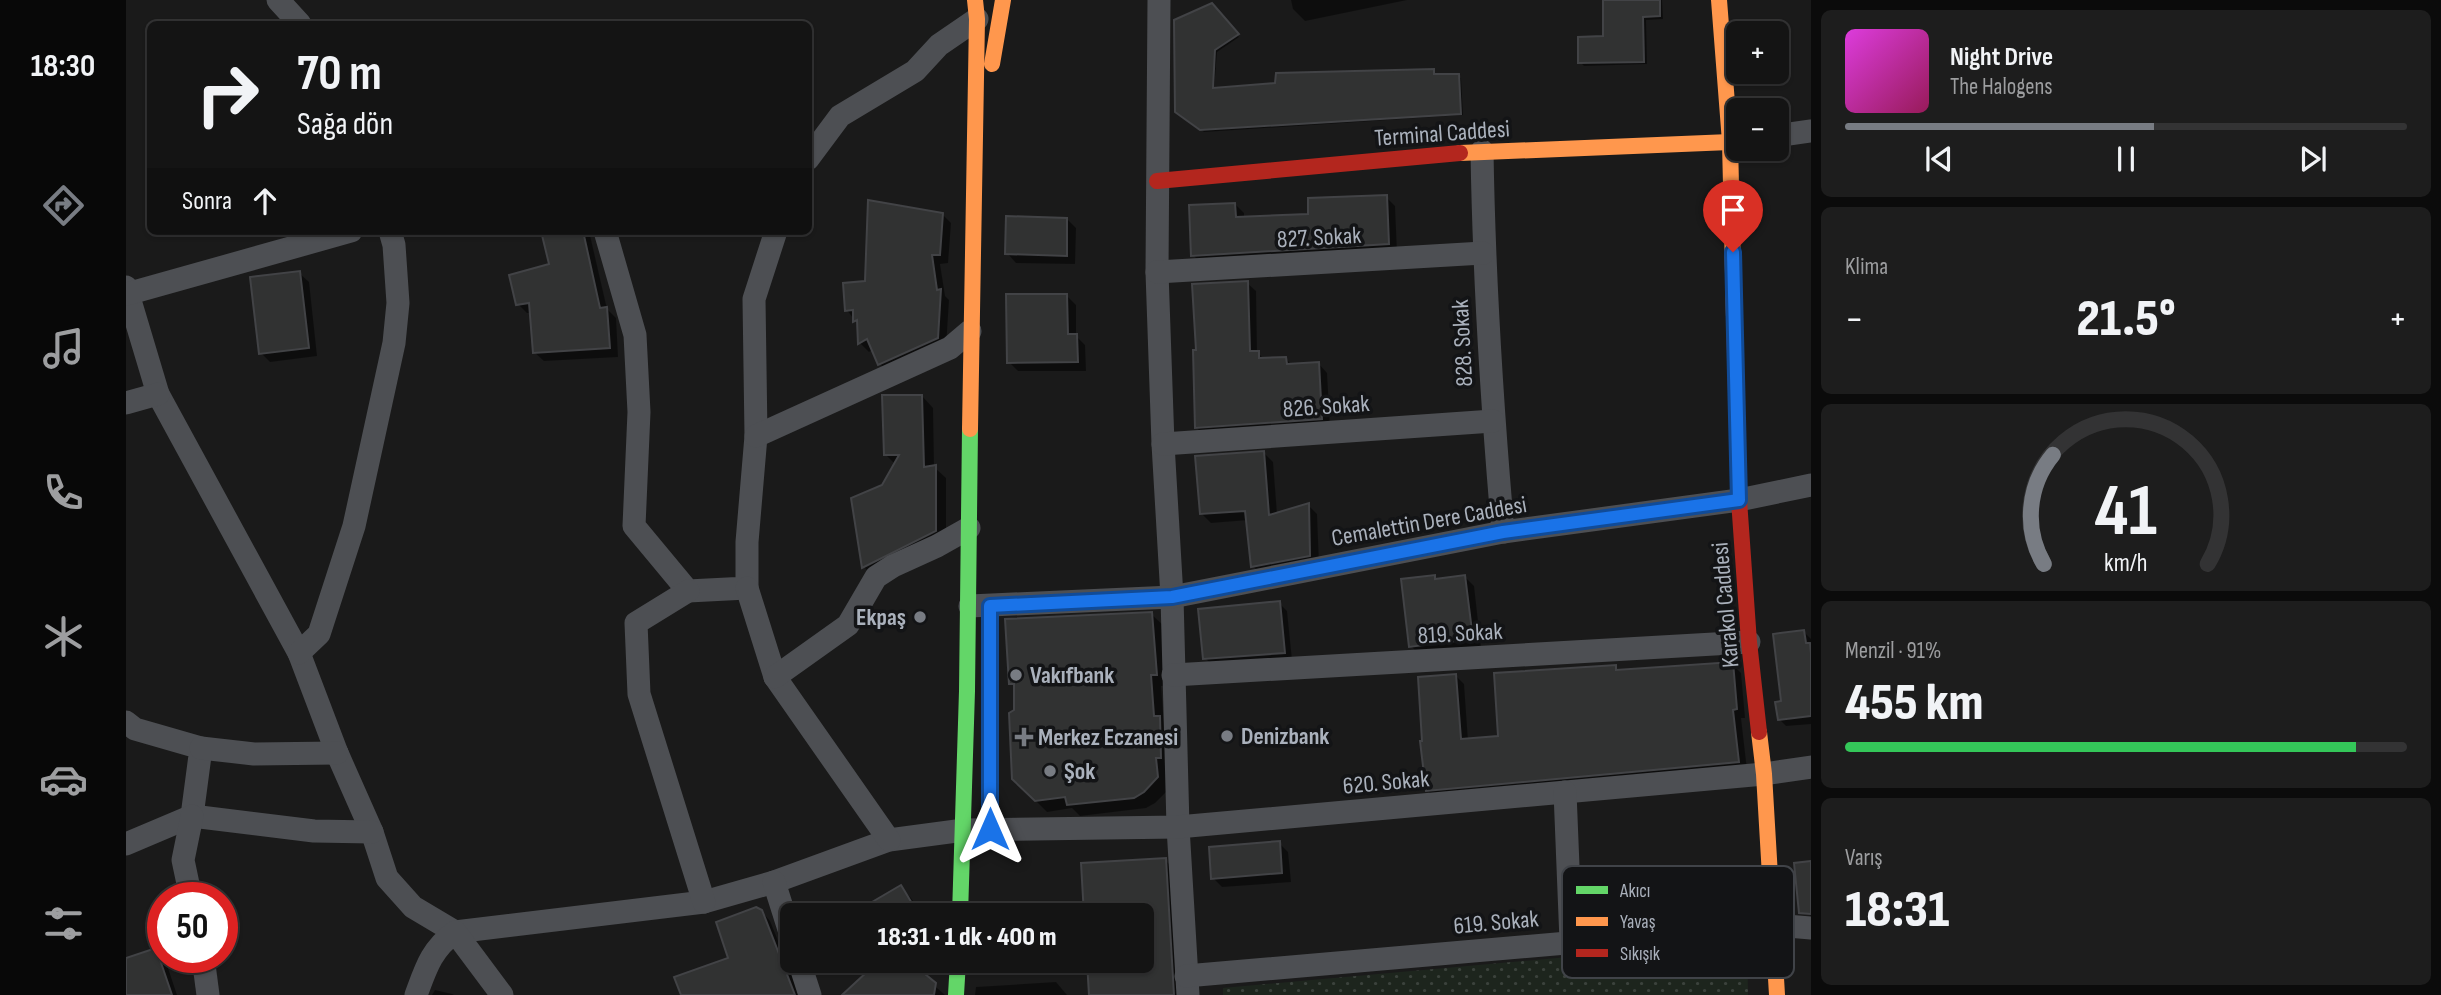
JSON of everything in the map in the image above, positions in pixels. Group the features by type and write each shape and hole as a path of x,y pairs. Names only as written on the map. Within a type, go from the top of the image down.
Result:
{"main road":[{"path":"961,903 964,830 985,606 969,528 976,9 1002,0 992,65 987,347"},
{"name":"Karakol Caddesi","path":"1719,0 1729,98"},
{"name":"Terminal Caddesi","path":"1157,181 1482,151 1726,141"},
{"name":"Karakol Caddesi","path":"1734,161 1739,500 1770,866"},
{"path":"990,647 990,829"},
{"path":"956,995 957,973"}],"street":[{"path":"278,0 297,21"},
{"path":"1159,0 1157,272 1172,597 1178,827 1187,986"},
{"path":"812,154 840,116 915,71 976,9"},
{"path":"1789,134 1811,131"},
{"name":"828. Sokak","path":"1482,151 1483,253 1503,532"},
{"path":"127,294 337,235"},
{"path":"299,653 319,634 354,526 394,343 398,303 391,235"},
{"path":"606,235 635,335 639,412 634,526 688,591"},
{"path":"775,235 754,299 756,436 747,542 747,588 775,677 889,840"},
{"name":"827. Sokak","path":"1157,272 1483,253"},
{"path":"126,287 158,394 299,653 337,753 372,832 387,878 413,907 455,932 502,995"},
{"path":"756,436 950,348 970,331"},
{"path":"126,403 158,394"},
{"name":"826. Sokak","path":"1163,444 1493,421"},
{"name":"Cemalettin Dere Caddesi","path":"985,606 1172,597 1503,532 1739,500 1811,485"},
{"path":"775,677 848,625 876,577 893,565 937,546 969,528"},
{"path":"704,902 639,694 636,623 688,591 747,588"},
{"name":"819. Sokak","path":"1173,676 1749,642"},
{"path":"126,722 135,729 201,748 254,754 337,753"},
{"path":"188,882 183,860 201,748"},
{"name":"620. Sokak","path":"455,932 704,902 774,882 889,840 964,830 1178,827 1811,768"},
{"path":"1565,792 1568,866"},
{"path":"126,844 192,816 314,831 372,832"},
{"path":"774,882 781,903"},
{"path":"416,995 429,960 440,944 455,932"},
{"name":"619. Sokak","path":"1187,986 1562,942"},
{"path":"205,973 208,995"},
{"path":"803,973 810,995"}],"shaded area":[{"path":"1562,958 1562,978 1748,978 1748,995 1223,995 1223,988"}],"building":[{"path":"1603,0 1660,0 1660,16 1643,17 1644,62 1578,63 1578,37 1603,36"},
{"path":"1212,3 1239,34 1215,50 1213,88 1275,83 1276,73 1434,69 1434,74 1459,74 1461,114 1200,130 1175,112 1174,20"},
{"path":"1387,195 1389,244 1191,256 1189,205 1235,203 1236,217 1308,214 1308,198"},
{"path":"868,200 943,213 940,255 932,255 937,290 941,289 938,338 878,365 867,339 858,344 857,320 853,322 853,310 845,311 843,283 865,281"},
{"path":"1006,216 1067,218 1067,256 1005,254"},
{"path":"542,235 584,235 600,308 607,307 610,348 533,353 529,303 516,305 509,275 549,264"},
{"path":"300,271 309,348 259,354 250,277"},
{"path":"1248,281 1250,351 1259,351 1259,358 1286,357 1287,364 1319,362 1322,419 1195,428 1193,350 1196,350 1192,284"},
{"path":"1006,294 1067,294 1068,334 1077,334 1078,362 1007,363"},
{"path":"882,395 922,395 924,467 936,465 936,531 862,568 851,498 882,485 899,455 884,455"},
{"path":"1264,451 1269,515 1309,503 1310,556 1251,567 1245,511 1200,514 1195,456"},
{"path":"1435,575 1435,579 1465,575 1473,639 1409,647 1401,579"},
{"path":"1280,601 1285,653 1203,659 1198,609"},
{"path":"1152,612 1157,675 1151,675 1154,716 1160,716 1161,758 1156,758 1158,777 1134,798 1067,805 1065,797 1035,801 1012,779 1009,713 1014,710 1014,684 1009,684 1005,619"},
{"path":"1804,630 1806,643 1810,643 1811,654 1811,716 1778,720 1775,702 1781,701 1773,634"},
{"path":"1733,662 1737,709 1733,710 1739,762 1426,791 1420,741 1418,677 1456,674 1461,739 1498,736 1494,673 1616,665 1616,670"},
{"path":"1280,841 1282,873 1211,879 1209,847"},
{"path":"1166,858 1174,995 1089,995 1088,973 1154,973 1154,903 1083,903 1081,863"},
{"path":"1811,861 1811,914 1799,913 1794,863"},
{"path":"901,885 912,903 870,903"},
{"path":"756,907 762,910 780,956 780,973 786,973 795,995 681,995 674,977 728,958 716,922"},
{"path":"147,951 147,973 165,973 172,995 126,995 126,958"},
{"path":"866,973 924,973 936,983 934,995 842,995"}],"traffic: fast":[{"path":"960,903 967,691 970,429"},
{"path":"990,666 990,829"},
{"path":"956,995 957,973"}],"traffic: slow":[{"path":"970,429 977,19 975,0"},
{"path":"992,64 1003,0"},
{"path":"1719,0 1730,142 1734,317"},
{"path":"1460,153 1726,142"},
{"path":"1759,732 1769,866"},
{"path":"1776,978 1777,995"}],"traffic: jam":[{"path":"1157,181 1460,153"},
{"path":"1734,317 1739,500 1749,642 1759,732"}],"place":[{"name":"Ekpaş","path":"920,617"},
{"name":"Vakıfbank","path":"1016,675"},
{"name":"Denizbank","path":"1227,736"},
{"name":"Merkez Eczanesi","path":"1024,737"},
{"name":"Şok","path":"1050,771"}],"route":[{"path":"990,829 990,606 1172,597 1503,532 1739,500 1733,252"}]}
